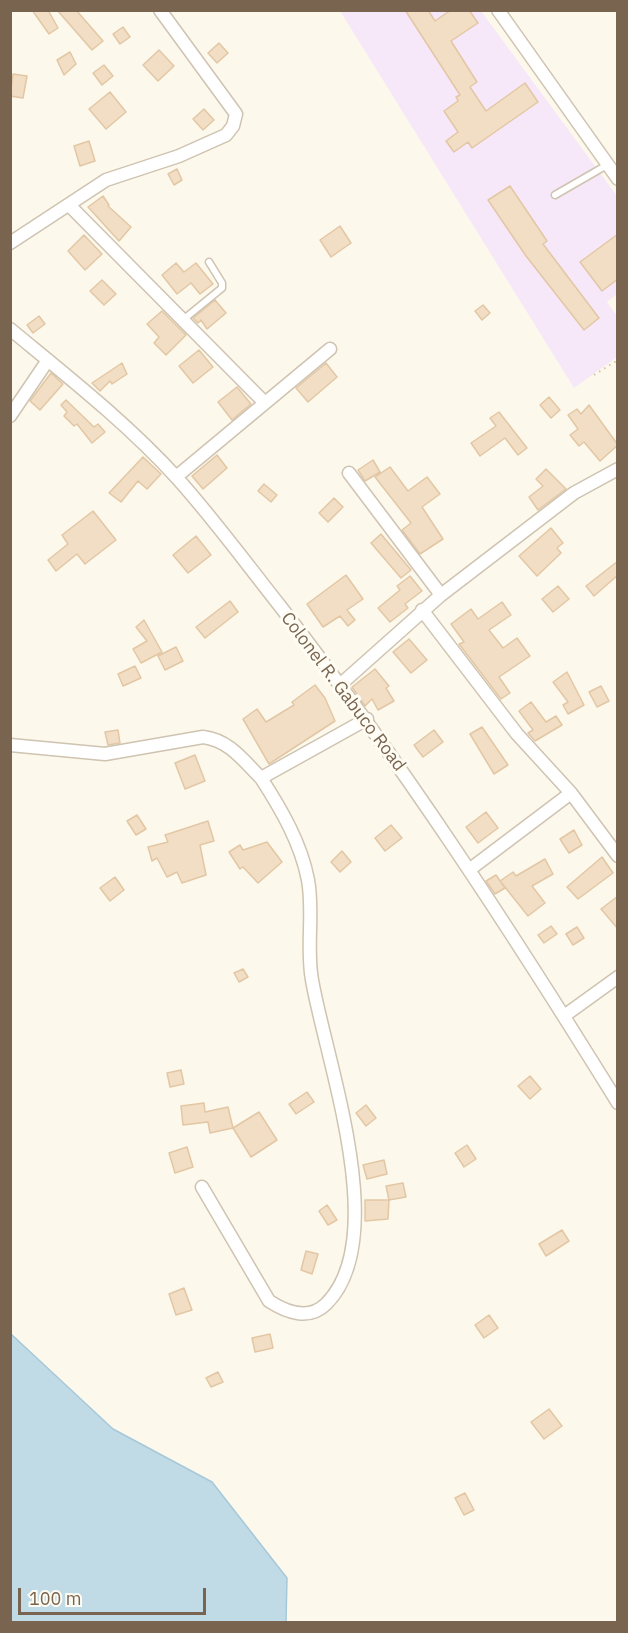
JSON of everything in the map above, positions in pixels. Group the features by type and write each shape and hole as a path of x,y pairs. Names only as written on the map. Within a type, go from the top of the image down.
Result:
{"street":[{"path":"10,243 106,180 179,156 226,135 233,126 236,114 160,10"},
{"path":"498,10 618,179"},
{"path":"69,205 264,402"},
{"name":"Colonel R. Gabuco Road","path":"10,328 176,477 341,684 470,870 618,1103"},
{"path":"176,477 330,349"},
{"path":"10,416 48,360"},
{"path":"341,684 441,595 574,493 618,468"},
{"path":"349,473 441,595"},
{"path":"422,610 517,734 571,793 618,856"},
{"path":"261,777 367,719"},
{"path":"10,745 105,754 203,737 217,738 228,745 261,777 293,836 308,882 312,978 350,1153 355,1194 354,1229 348,1273 336,1294 322,1308 297,1315 282,1310 269,1301 202,1187"},
{"path":"470,870 571,793"},
{"path":"564,1016 618,977"}],"lane":[{"path":"555,195 607,165"},
{"path":"184,319 222,288 222,283 209,262"}],"path":[{"path":"594,375 618,360"}],"shaded area":[{"path":"340,11 481,11 617,196 617,294 607,302 617,316 617,357 574,388"}],"water":[{"path":"11,1334 113,1429 212,1482 287,1578 286,1622 11,1622"}],"building":[{"path":"32,10 48,10 58,28 49,34"},
{"path":"57,10 76,10 103,41 92,50"},
{"path":"405,10 428,10 435,21 451,10 469,10 478,23 451,41 477,82 470,87 486,111 525,83 538,102 472,148 468,142 454,152 446,141 458,132 444,111 458,101 456,97 460,95"},
{"path":"123,27 130,37 120,44 113,34"},
{"path":"219,43 228,53 217,63 208,53"},
{"path":"159,50 174,66 158,81 143,65"},
{"path":"70,52 76,64 64,75 57,60"},
{"path":"104,65 113,76 102,85 93,73"},
{"path":"13,74 27,76 23,98 10,96"},
{"path":"110,92 126,112 106,129 89,109"},
{"path":"204,109 214,120 203,130 193,119"},
{"path":"89,141 95,161 80,166 74,146"},
{"path":"177,169 182,180 174,185 168,174"},
{"path":"510,186 547,241 543,244 599,318 584,330 526,256 488,200"},
{"path":"103,196 108,206 131,227 119,241 88,207"},
{"path":"340,226 351,243 331,257 320,240"},
{"path":"618,234 618,279 602,291 580,262"},
{"path":"84,235 102,254 85,270 68,251"},
{"path":"176,263 184,272 196,263 213,284 200,294 191,283 177,294 162,275"},
{"path":"102,280 116,294 104,305 90,291"},
{"path":"215,300 226,313 207,329 201,320 198,323 193,318"},
{"path":"483,305 490,313 482,320 475,311"},
{"path":"162,311 186,335 166,355 154,343 159,337 147,324"},
{"path":"39,316 45,324 33,333 27,325"},
{"path":"199,350 213,367 193,383 179,366"},
{"path":"122,363 127,374 112,384 110,381 100,391 92,383"},
{"path":"326,363 337,377 308,402 296,388"},
{"path":"51,373 63,384 40,410 30,401"},
{"path":"237,387 251,404 232,420 218,402"},
{"path":"549,397 560,410 551,418 540,405"},
{"path":"66,400 94,427 98,424 105,432 92,443 77,424 74,426 64,416 67,412 61,405"},
{"path":"589,405 618,445 600,461 584,442 579,446 570,435 578,429 568,415 577,409 581,414"},
{"path":"499,412 527,448 518,455 505,438 480,456 471,443 496,426 490,418"},
{"path":"217,455 227,468 203,489 192,476"},
{"path":"143,457 161,474 147,489 138,481 121,502 109,493"},
{"path":"373,460 380,472 365,481 358,470"},
{"path":"390,467 408,491 427,477 440,494 422,507 443,539 420,554 402,530 411,523 375,477"},
{"path":"546,469 566,489 538,510 529,497 543,486 536,479"},
{"path":"264,484 277,495 271,502 258,491"},
{"path":"334,498 343,507 328,522 319,513"},
{"path":"93,511 116,540 85,564 77,554 56,571 48,560 68,544 62,535"},
{"path":"551,528 563,543 557,548 561,553 537,576 519,556"},
{"path":"381,534 411,570 401,578 371,543"},
{"path":"196,536 211,555 188,573 173,555"},
{"path":"618,561 618,575 594,596 586,586"},
{"path":"346,575 363,599 347,610 355,620 348,626 340,616 323,627 307,604"},
{"path":"410,576 422,591 405,604 408,608 390,622 378,608 400,590 397,586"},
{"path":"558,586 569,599 553,612 542,599"},
{"path":"230,601 238,612 205,638 196,627"},
{"path":"502,602 511,615 489,630 503,648 517,638 530,656 499,677 510,693 501,699 459,644 464,642 451,624 471,609 478,619"},
{"path":"144,620 162,652 141,663 133,649 147,641 136,627"},
{"path":"409,639 427,660 411,673 393,652"},
{"path":"176,647 183,661 165,670 158,656"},
{"path":"135,666 141,678 123,686 118,674"},
{"path":"375,669 389,686 386,688 394,701 378,710 372,699 365,706 352,687"},
{"path":"567,672 584,705 568,714 563,705 568,702 553,682"},
{"path":"315,685 325,698 335,721 269,764 243,719 257,709 266,722 294,705 292,702"},
{"path":"601,686 609,701 597,707 589,692"},
{"path":"531,702 546,722 556,716 562,725 535,741 528,733 533,730 519,711"},
{"path":"482,727 508,765 494,774 470,734"},
{"path":"118,730 120,743 108,745 105,732"},
{"path":"434,730 443,742 423,757 414,745"},
{"path":"195,755 205,781 185,789 175,763"},
{"path":"486,812 498,828 478,843 466,827"},
{"path":"137,815 146,829 136,835 127,821"},
{"path":"208,821 214,841 200,845 206,875 182,883 177,872 167,877 157,858 152,861 148,847 168,842 165,835"},
{"path":"391,825 402,838 385,851 375,838"},
{"path":"574,830 582,845 569,853 560,839"},
{"path":"267,842 282,862 258,883 243,867 240,869 229,852 240,845 243,850"},
{"path":"342,851 351,862 340,872 331,862"},
{"path":"602,857 613,873 578,899 567,887"},
{"path":"545,859 553,874 532,886 545,903 528,916 500,881 513,872 516,876"},
{"path":"496,875 505,888 495,894 486,881"},
{"path":"115,877 124,890 110,901 100,888"},
{"path":"618,896 618,929 601,909"},
{"path":"551,926 557,934 544,943 538,935"},
{"path":"577,927 584,938 573,945 566,934"},
{"path":"243,969 248,977 239,982 234,973"},
{"path":"181,1070 184,1084 170,1087 167,1073"},
{"path":"530,1076 541,1089 530,1099 518,1086"},
{"path":"307,1092 314,1102 296,1114 289,1104"},
{"path":"204,1103 205,1112 228,1107 233,1128 210,1133 208,1122 183,1125 181,1106"},
{"path":"366,1105 376,1118 366,1126 356,1113"},
{"path":"259,1112 277,1140 251,1157 233,1128"},
{"path":"467,1145 476,1159 464,1167 455,1153"},
{"path":"187,1147 193,1167 175,1173 169,1153"},
{"path":"384,1160 387,1174 367,1179 363,1165"},
{"path":"403,1183 406,1197 389,1200 386,1186"},
{"path":"365,1200 389,1200 388,1219 365,1221"},
{"path":"327,1205 337,1220 328,1225 319,1211"},
{"path":"562,1230 569,1241 546,1256 539,1244"},
{"path":"306,1251 318,1254 312,1274 301,1270"},
{"path":"184,1288 192,1310 176,1315 169,1294"},
{"path":"489,1315 498,1328 484,1338 475,1325"},
{"path":"270,1334 273,1348 255,1352 252,1338"},
{"path":"218,1372 223,1382 211,1387 206,1378"},
{"path":"549,1409 562,1426 544,1439 531,1422"},
{"path":"465,1493 474,1510 464,1515 455,1498"}]}
